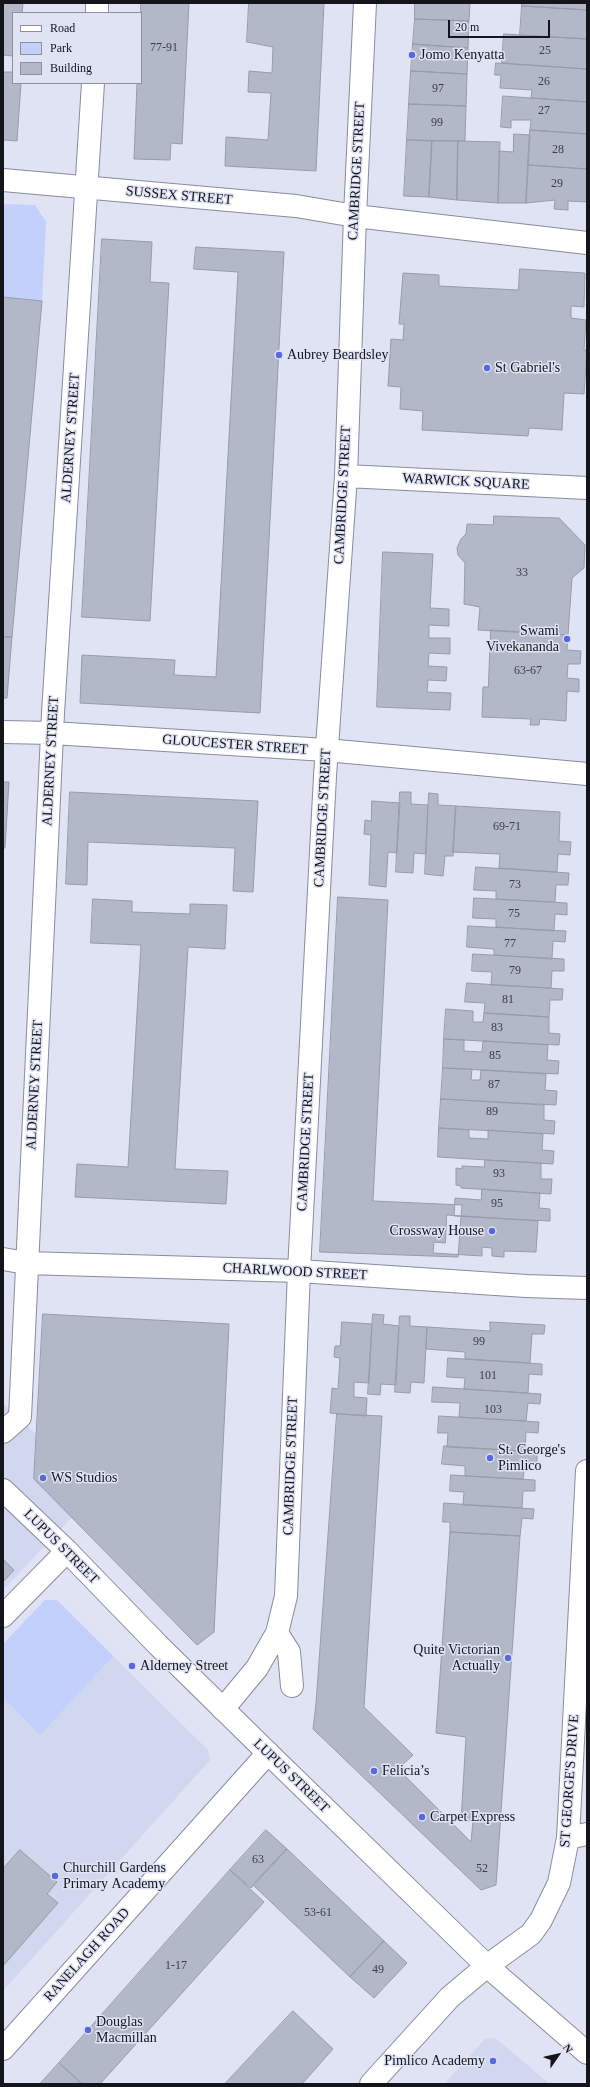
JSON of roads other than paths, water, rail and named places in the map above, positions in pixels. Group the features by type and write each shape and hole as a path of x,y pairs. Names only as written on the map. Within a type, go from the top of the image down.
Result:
{"street":[{"name":"CAMBRIDGE STREET","path":"223,1709 258,1668 277,1633 286,1596 299,1271 326,750 346,476 354,216 365,3"},
{"name":"ALDERNEY STREET","path":"3,1432 20,1417 26,1263 52,733 92,84"},
{"name":"SUSSEX STREET","path":"3,180 296,206 354,216"},
{"path":"354,216 587,243"},
{"name":"WARWICK SQUARE","path":"346,476 587,488"},
{"name":"GLOUCESTER STREET","path":"3,732 52,733 326,750 587,774"},
{"name":"CHARLWOOD STREET","path":"3,1260 26,1263 299,1271 526,1286 587,1288"},
{"name":"ST GEORGE'S DRIVE","path":"371,2084 437,2010 487,1966 531,1934 541,1920 559,1883 578,1836 587,1471"},
{"name":"LUPUS STREET","path":"3,1490 67,1551 223,1709 487,1966 587,2053"},
{"path":"3,1616 67,1551"},
{"path":"277,1633 289,1652 292,1686"},
{"name":"RANELAGH ROAD","path":"3,2049 268,1753"}],"place":[{"name":"Jomo Kenyatta","path":"412,55"},
{"name":"Aubrey Beardsley","path":"279,355"},
{"name":"St Gabriel's","path":"487,368"},
{"name":"Swami Vivekananda","path":"567,639"},
{"name":"Crossway House","path":"492,1231"},
{"name":"St. George's Pimlico","path":"490,1458"},
{"name":"WS Studios","path":"43,1478"},
{"name":"Quite Victorian Actually","path":"508,1658"},
{"name":"Alderney Street","path":"132,1666"},
{"name":"Felicia’s","path":"374,1771"},
{"name":"Carpet Express","path":"422,1817"},
{"name":"Churchill Gardens Primary Academy","path":"55,1876"},
{"name":"Douglas Macmillan","path":"88,2030"},
{"name":"Pimlico Academy","path":"493,2061"}]}
